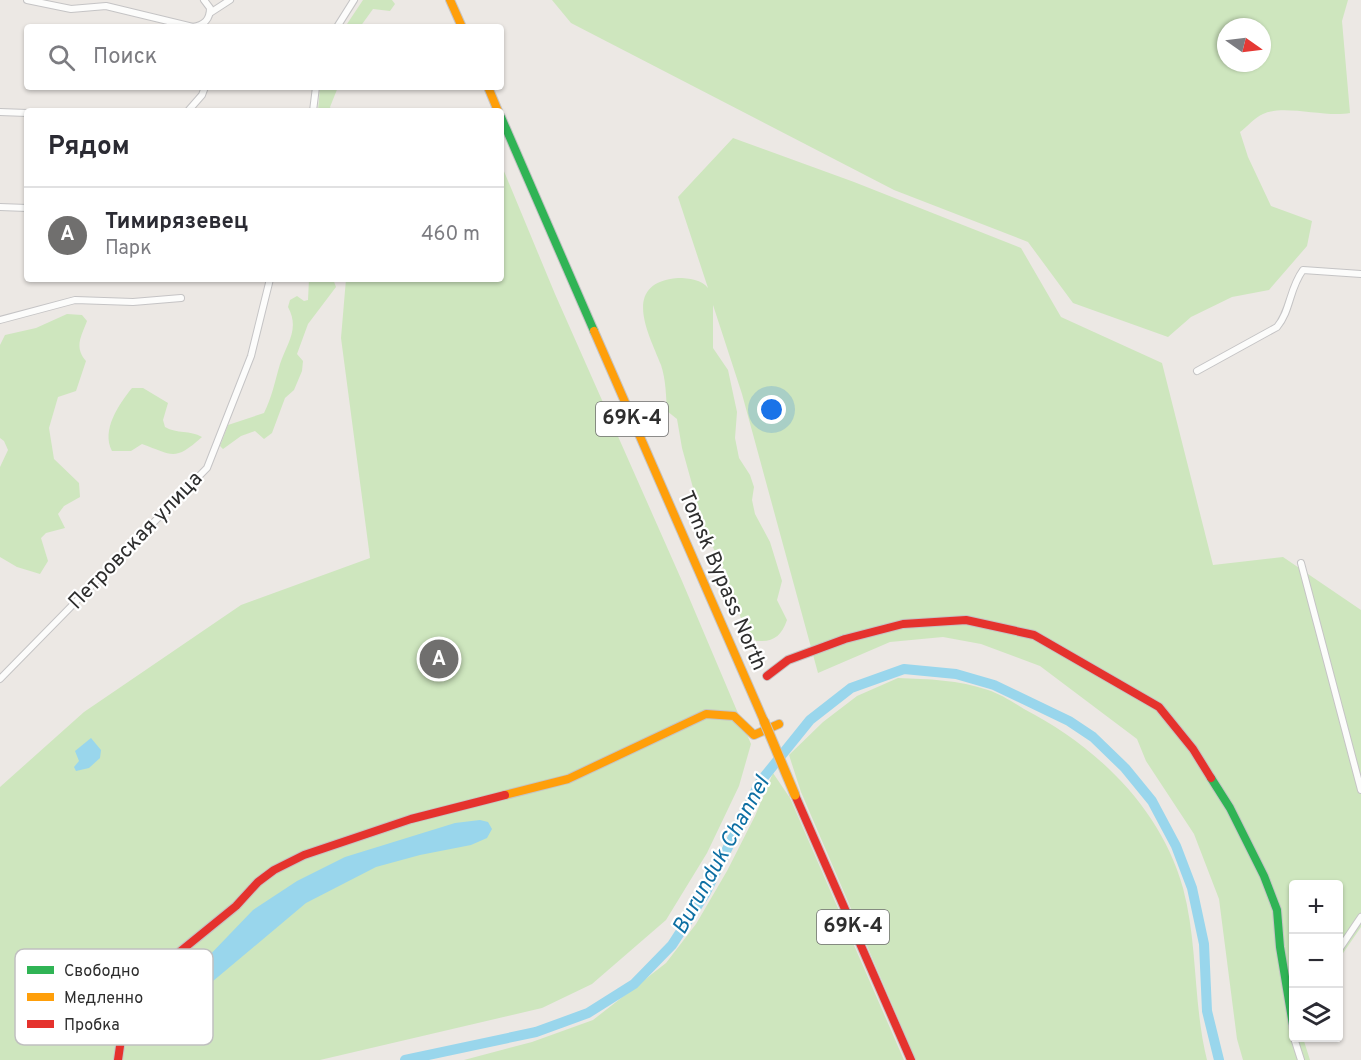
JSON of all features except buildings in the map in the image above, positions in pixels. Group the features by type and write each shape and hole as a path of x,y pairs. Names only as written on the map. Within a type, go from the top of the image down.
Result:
{"street":[{"path":"27,0 71,9 105,3 176,24"},
{"path":"204,0 208,4 210,13"},
{"path":"203,24 210,13 230,0"},
{"path":"339,24 354,0"},
{"path":"450,0 461,24"},
{"path":"191,108 204,90"},
{"path":"313,108 316,90"},
{"path":"489,90 497,108"},
{"path":"0,112 24,113"},
{"name":"Tomsk Bypass North","path":"504,124 911,1060"},
{"path":"0,207 24,208"},
{"path":"1197,371 1277,327 1284,318 1293,284 1303,270 1361,274"},
{"name":"Петровская улица","path":"0,679 207,468 251,356 269,282"},
{"path":"0,320 75,300 133,302 180,298"},
{"path":"1301,563 1361,790"},
{"path":"767,676 788,660 845,639 903,624 966,620 1034,635 1154,703 1193,749 1230,808 1264,876 1277,910 1280,947 1290,988"},
{"path":"183,949 236,906 258,882 301,856 411,819 568,779 706,714 734,716 754,735 779,724"},
{"path":"1343,943 1361,916"},
{"path":"1295,1042 1301,1060"},
{"path":"118,1060 120,1045"}],"green space":[{"path":"363,0 392,0 395,4 390,11 373,9 362,24 347,24"},
{"path":"552,0 1348,0 1342,21 1350,113 1272,111 1257,117 1240,132 1248,157 1271,206 1312,221 1307,246 1269,290 1232,297 1191,317 1168,337 1073,303 1028,242 894,190 571,23"},
{"path":"320,90 337,90 330,108 318,108"},
{"path":"733,138 854,182 1021,248 1061,317 1162,363 1213,565 1283,557 1361,610 1361,927 1343,953 1343,880 1289,880 1289,1042 1304,1042 1310,1060 1243,1060 1237,1039 1219,899 1194,834 1146,761 1137,739 1040,666 981,644 943,637 890,642 818,673 742,394 713,305 713,348 728,370 737,412 735,438 739,458 750,475 754,487 752,500 755,514 770,542 782,581 777,600 787,620 782,631 767,641 756,641 744,627 724,570 705,531 682,448 677,419 667,411 663,371 650,339 643,312 644,300 649,289 660,282 686,278 699,281 708,288 678,197"},
{"path":"504,171 751,744 739,786 707,853 666,920 592,984 542,1008 320,1060 0,1060 0,787 84,712 241,605 370,558 341,338 346,282 504,282"},
{"path":"309,282 334,282 336,287 308,324 297,354 303,361 302,371 294,390 285,398 272,433 264,439 255,431 241,436 223,449 220,446 228,425 264,413 293,329 288,307 290,300 297,296 304,301 308,300"},
{"path":"67,314 82,315 87,321 79,346 86,361 76,391 58,397 49,428 54,459 79,483 80,497 64,506 58,514 65,528 46,533 41,538 48,561 40,574 17,567 0,557 0,467 8,450 0,438 0,345 5,335 36,328"},
{"path":"132,388 143,388 168,403 163,420 165,427 202,437 185,450 173,454 142,444 131,451 112,451 109,443 110,426 117,409"},
{"path":"898,678 955,682 1002,696 1076,741 1122,782 1142,806 1159,831 1173,859 1183,888 1188,909 1199,1017 1207,1060 916,1060 801,792 789,755 823,722 857,696"},
{"path":"773,773 790,798 904,1060 464,1060 532,1042 593,1020 666,963 696,924 727,871 755,816"}],"water":[{"path":"91,738 101,750 100,758 89,768 76,771 74,767 79,761 75,751"},
{"path":"480,820 488,822 492,829 487,838 471,845 376,867 306,903 213,981 213,952 253,910 297,881 345,857 455,823"}],"waterway":[{"name":"Burunduk Channel","path":"405,1060 536,1032 588,1013 634,984 672,945 705,894 760,782 810,720 851,688 904,669 956,674 994,685 1069,721 1093,737 1125,768 1152,801 1176,846 1192,888 1204,944 1207,1011 1219,1060"}],"traffic: fast":[{"path":"504,124 594,331"},
{"path":"1211,778 1230,808 1264,876 1277,910 1280,947 1289,1001"}],"traffic: slow":[{"path":"450,0 461,24"},
{"path":"489,90 497,108"},
{"path":"594,331 764,721"},
{"path":"505,795 568,779 706,714 734,716 754,735 779,724"},
{"path":"764,721 795,795"}],"traffic: jam":[{"path":"767,676 788,660 845,639 903,624 966,620 1034,635 1159,707 1193,749 1211,778"},
{"path":"183,949 236,906 258,882 274,870 304,855 411,819 505,795"},
{"path":"795,795 911,1060"},
{"path":"118,1060 120,1045"}],"place":[{"name":"Тимирязевец","path":"439,659"}]}
